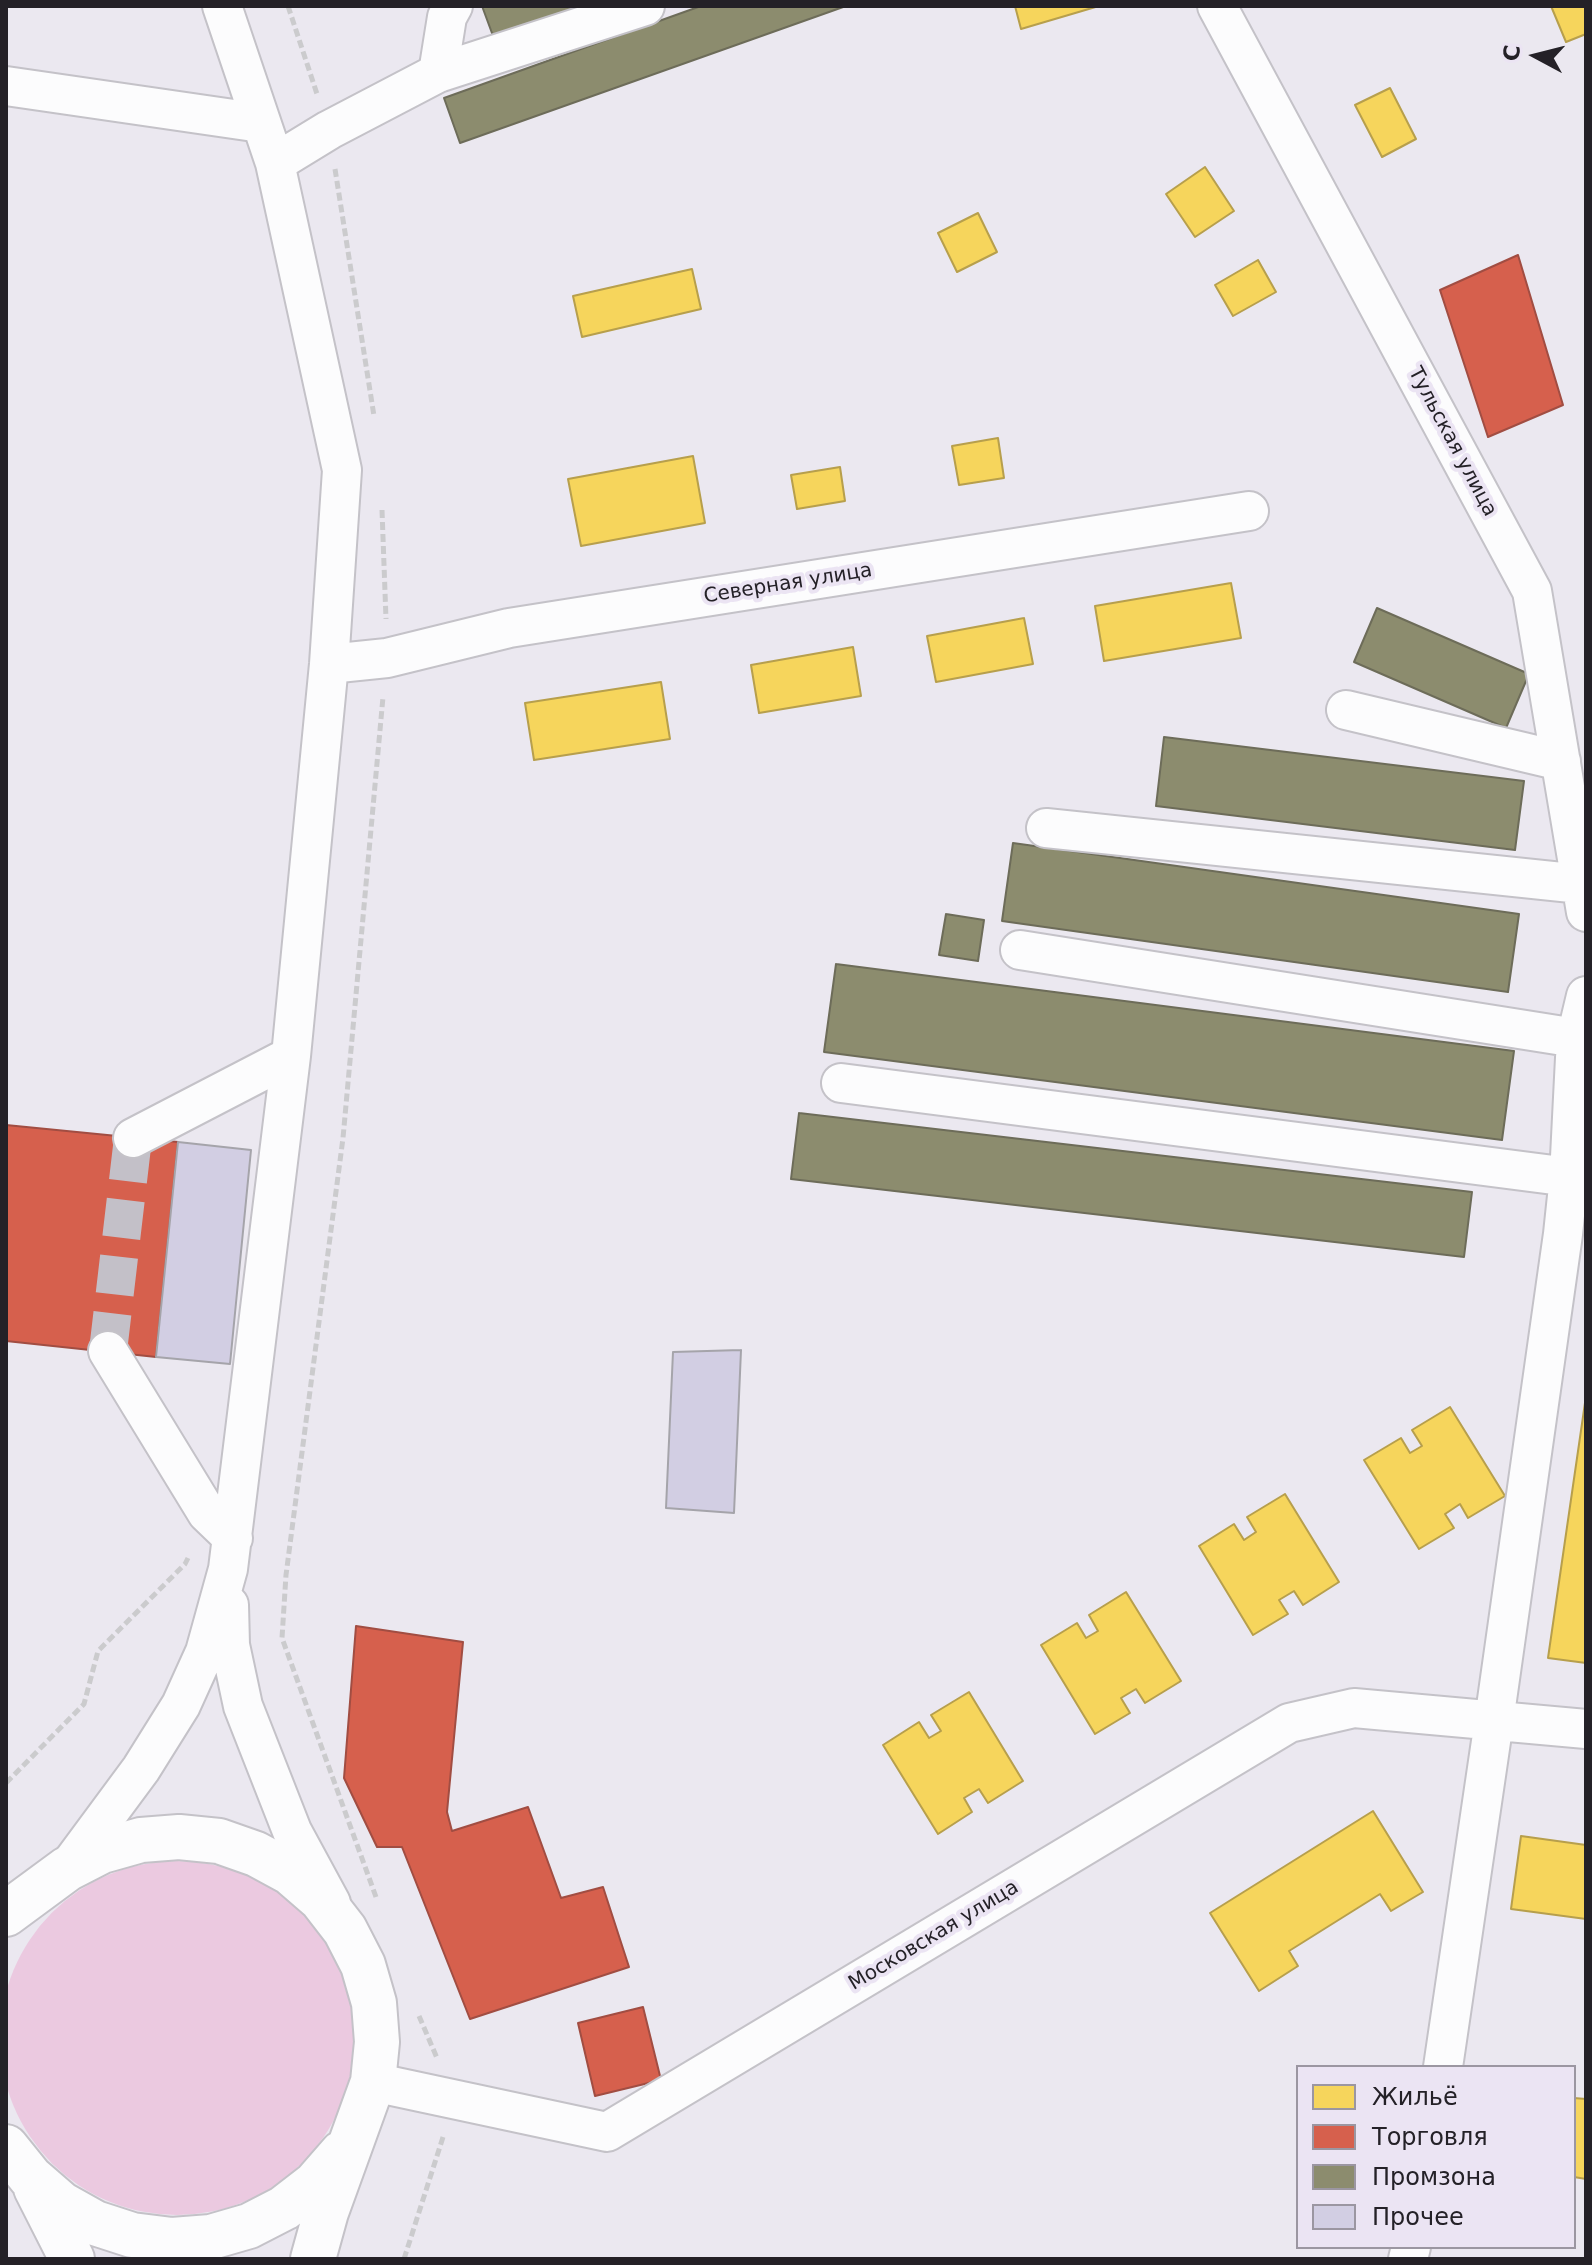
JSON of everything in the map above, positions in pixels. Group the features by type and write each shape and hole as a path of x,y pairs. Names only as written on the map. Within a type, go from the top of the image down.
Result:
{"main road":[{"path":"6,1931 36,1892 102,1851 141,1840 179,1837 219,1841 256,1854 291,1873 321,1899 362,1917 363,1965 374,2003 377,2042 366,2100 326,2212 313,2259"},
{"path":"12,2155 61,2204 95,2223 132,2235 172,2240 211,2237 249,2226 284,2208 315,2184 341,2154 366,2100"},
{"path":"12,2155 72,2259"}],"street":[{"path":"36,1892 141,1769 181,1705 205,1652 291,1056 329,664 342,470 275,163 222,6"},
{"path":"438,73 447,17 453,6"},
{"path":"275,163 329,130 438,73 645,6"},
{"name":"Тульская улица","path":"1217,6 1532,591 1584,898"},
{"path":"6,86 261,123"},
{"name":"Северная улица","path":"329,664 387,658 509,628 1249,511"},
{"path":"1346,710 1561,761"},
{"path":"1046,828 1584,898"},
{"path":"1020,950 1576,1038"},
{"path":"1443,2065 1569,1177 1576,1038 1586,996"},
{"path":"133,1138 291,1056"},
{"path":"841,1083 1569,1177"},
{"path":"108,1351 223,1540 230,1645 243,1706 292,1831 362,1917"},
{"name":"Московская улица","path":"366,2100 455,2099 607,2132 1289,1723 1354,1708 1586,1729"}],"path":[{"path":"288,6 329,130 375,423"},
{"path":"362,1917 282,1638 286,1575 343,1138 387,658 381,501"},
{"path":"6,1783 84,1704 98,1651 185,1564 223,1540"},
{"path":"404,2259 455,2099 416,2009"}],"shaded area":[{"path":"177,1861 211,1865 245,1875 275,1891 302,1913 324,1940 340,1970 350,2004 354,2038 350,2072 340,2106 324,2136 302,2163 275,2185 245,2201 211,2211 177,2215 143,2211 109,2201 79,2185 52,2163 30,2136 14,2106 4,2072 0,2038 4,2004 14,1970 30,1940 52,1913 79,1891 109,1875 143,1865"}],"building: Жильё":[{"path":"1015,6 1099,6 1021,29"},
{"path":"1551,6 1586,6 1586,34 1566,42"},
{"path":"1390,88 1416,139 1382,157 1355,105"},
{"path":"1205,167 1234,211 1195,237 1166,194"},
{"path":"978,213 997,252 957,272 938,233"},
{"path":"1258,260 1276,292 1233,316 1215,285"},
{"path":"692,269 701,309 582,337 573,296"},
{"path":"998,438 1004,478 959,485 952,446"},
{"path":"693,456 705,523 581,546 568,479"},
{"path":"840,467 845,501 797,509 791,475"},
{"path":"1231,583 1241,638 1104,661 1095,606"},
{"path":"1024,618 1033,664 936,682 927,636"},
{"path":"853,647 861,696 759,713 751,665"},
{"path":"661,682 670,739 534,760 525,703"},
{"path":"1586,1396 1586,1663 1548,1658"},
{"path":"1450,1407 1505,1496 1468,1518 1460,1504 1445,1514 1454,1528 1419,1549 1364,1460 1401,1438 1410,1453 1422,1446 1412,1430"},
{"path":"1285,1494 1339,1582 1303,1605 1294,1591 1279,1600 1288,1614 1253,1635 1199,1546 1234,1524 1244,1540 1256,1532 1247,1517"},
{"path":"1126,1592 1181,1681 1145,1703 1136,1689 1121,1698 1130,1713 1095,1734 1041,1645 1077,1623 1086,1638 1098,1631 1089,1615"},
{"path":"969,1692 1023,1781 988,1803 979,1789 964,1798 972,1812 938,1834 883,1745 919,1722 929,1738 941,1731 931,1715"},
{"path":"1373,1811 1423,1892 1391,1911 1380,1894 1289,1951 1298,1966 1259,1991 1210,1913"},
{"path":"1521,1836 1586,1845 1586,1919 1511,1909"},
{"path":"1576,2098 1586,2099 1586,2179 1576,2177"}],"building: Торговля":[{"path":"1518,255 1563,405 1488,437 1440,290"},
{"path":"6,1125 178,1142 156,1357 6,1341"},
{"path":"356,1626 463,1642 447,1812 452,1831 528,1807 561,1898 603,1887 629,1967 470,2019 402,1847 377,1847 344,1778"},
{"path":"643,2007 661,2080 595,2096 578,2023"}],"building: Промзона":[{"path":"482,6 607,6 496,44"},
{"path":"701,6 846,6 460,143 444,98"},
{"path":"1377,608 1529,674 1506,728 1354,662"},
{"path":"1164,737 1524,781 1515,850 1156,806"},
{"path":"1013,843 1519,914 1508,992 1002,921"},
{"path":"946,914 984,920 978,961 939,955"},
{"path":"836,964 1514,1051 1502,1140 824,1052"},
{"path":"799,1113 1472,1192 1464,1257 791,1179"}],"building: Прочее":[{"path":"178,1142 251,1150 230,1364 156,1357"},
{"path":"741,1350 734,1513 666,1508 673,1352"}],"tunnel":[{"path":"108,1351 133,1138"}]}
